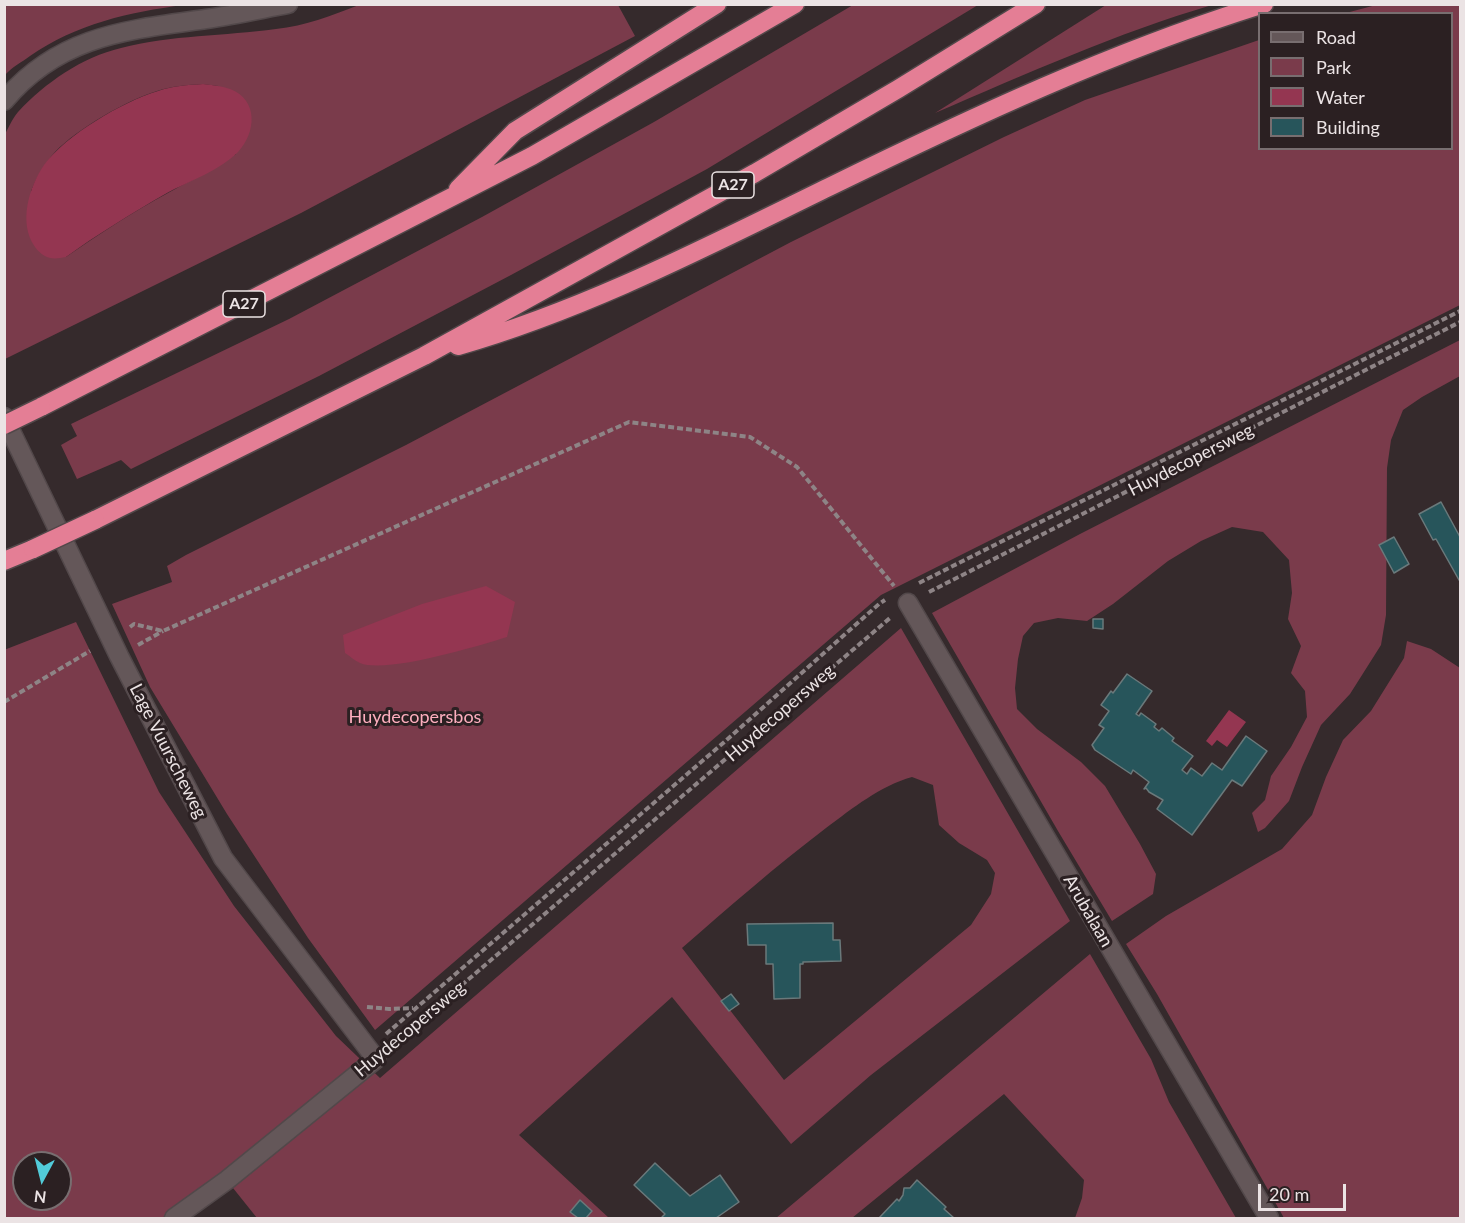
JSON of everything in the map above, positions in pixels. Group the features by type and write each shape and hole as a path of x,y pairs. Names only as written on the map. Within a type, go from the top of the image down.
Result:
{"highway":[{"name":"A27","path":"446,201 515,131 717,4"},
{"name":"A27","path":"4,425 532,156 795,4"},
{"name":"A27","path":"4,561 95,520 424,356 755,172 898,89 1036,4"},
{"name":"A27","path":"424,356 494,336 566,309 758,222 994,108 1080,71 1264,4"}],"street":[{"path":"4,101 40,66 90,40 146,27 288,4"},
{"name":"Lage Vuurscheweg","path":"4,417 111,639 223,858 372,1054"},
{"name":"Arubalaan","path":"904,598 1269,1218"},
{"name":"Huydecopersweg","path":"174,1218 227,1180 372,1054"}],"path":[{"name":"Huydecopersweg","path":"372,1054 904,598 1461,311"},
{"name":"Huydecopersweg","path":"372,1054 414,1008 722,744 879,604 904,598 1461,322"},
{"path":"4,702 134,624 163,631 628,422 750,437 797,467 904,598"},
{"name":"Huydecopersweg","path":"334,1004 389,1009 414,1008"}],"green space":[{"path":"5,4 184,5 143,11 84,28 48,45 5,75"},
{"path":"359,5 618,5 635,36 301,213 5,359 4,136 18,112 29,101 65,72 106,52 159,41 287,28 319,20","holes":["203,84 218,86 236,154 155,200 66,257 31,191 47,161 64,143 89,125 145,95 180,86"]},
{"path":"853,5 978,5 707,169 511,275 319,376 131,469 121,460 77,479 61,445 77,436 71,424 289,319 482,217 654,122"},
{"path":"1106,5 1212,5 1107,41 935,113"},
{"name":"Huydecopersbos","path":"1376,5 1460,5 1460,305 881,595 375,1030 308,938 227,814 150,687 112,604 172,582 167,566 186,555 406,445 791,242 1004,137 1085,100 1258,40 1258,150 1453,150 1453,12 1350,12"},
{"path":"1460,340 1460,376 1403,410 1391,440 1387,468 1386,615 1381,645 1350,694 1321,725 1289,801 1265,828 1258,832 1252,813 1265,800 1271,776 1291,747 1307,717 1305,691 1291,673 1301,646 1288,619 1292,593 1289,560 1263,532 1232,527 1201,541 1168,561 1113,604 1087,621 1058,618 1034,623 1023,636 1015,688 1017,709 1037,729 1081,762 1105,786 1156,874 1153,894 1112,921 932,613 1080,534"},
{"path":"76,622 159,792 234,906 336,1036 380,1078 901,628 1070,921 871,1075 791,1144 672,997 519,1135 609,1218 257,1218 229,1183 182,1218 5,1218 4,650","holes":["912,777 933,785 939,825 959,843 987,860 995,873 991,894 971,925 784,1080 682,948 807,842 857,805 889,786"]},
{"path":"1407,641 1431,649 1460,668 1460,1218 1284,1218 1157,994 1126,944 1166,916 1282,849 1312,815 1343,740 1371,711 1404,658"},
{"path":"1090,954 1151,1059 1169,1102 1236,1218 1075,1218 1082,1198 1084,1180 1004,1094 852,1218 776,1218"}],"water":[{"path":"203,84 230,89 246,101 252,118 251,127 238,152 213,170 128,216 66,257 49,258 38,251 30,237 26,216 34,184 44,165 54,154 80,131 128,103 163,89"},
{"path":"486,586 515,602 507,637 432,658 390,665 360,663 345,653 343,635 422,604"},
{"path":"1229,710 1246,722 1227,747 1217,740 1212,746 1206,741"}],"building":[{"path":"1441,502 1460,537 1459,580 1419,514"},
{"path":"1394,537 1409,564 1394,573 1379,545"},
{"path":"1093,619 1103,619 1103,629 1093,628"},
{"path":"1127,674 1152,691 1136,714 1139,716 1141,713 1156,724 1154,727 1159,731 1162,728 1174,738 1172,741 1193,756 1182,770 1187,774 1191,768 1202,776 1212,763 1222,770 1246,736 1267,751 1242,786 1232,780 1192,835 1157,809 1163,800 1146,788 1144,789 1149,782 1133,770 1131,774 1095,750 1092,745 1104,728 1099,725 1109,711 1101,705"},
{"path":"833,923 833,940 840,940 841,961 803,962 800,964 800,998 774,999 773,964 766,964 766,945 748,945 747,924"},
{"path":"731,994 739,1004 729,1011 721,1001"},
{"path":"655,1163 690,1196 720,1175 739,1202 716,1218 663,1218 665,1214 634,1185"},
{"path":"917,1180 946,1207 944,1209 954,1218 879,1218 897,1199 899,1201 904,1188 910,1188"},
{"path":"580,1200 592,1211 586,1218 578,1218 570,1212"}]}
